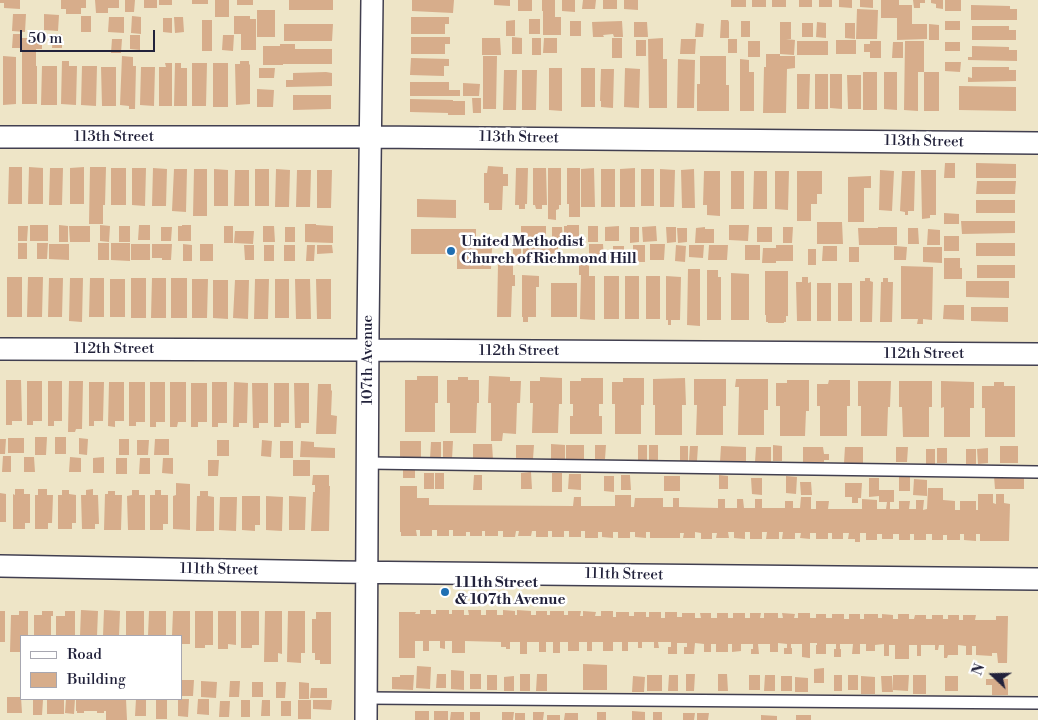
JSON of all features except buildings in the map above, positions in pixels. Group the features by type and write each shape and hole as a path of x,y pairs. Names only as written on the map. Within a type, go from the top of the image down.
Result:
{"street":[{"name":"107th Avenue","path":"366,720 372,0"},
{"name":"113th Street","path":"0,137 371,137 1038,143"},
{"name":"112th Street","path":"0,349 1038,354"},
{"name":"111th Street","path":"0,566 1038,579"}],"lane":[{"path":"368,463 1038,472"},
{"path":"366,698 1038,703"}],"place":[{"name":"United Methodist Church of Richmond Hill","path":"451,251"},
{"name":"111th Street & 107th Avenue","path":"445,592"}]}
